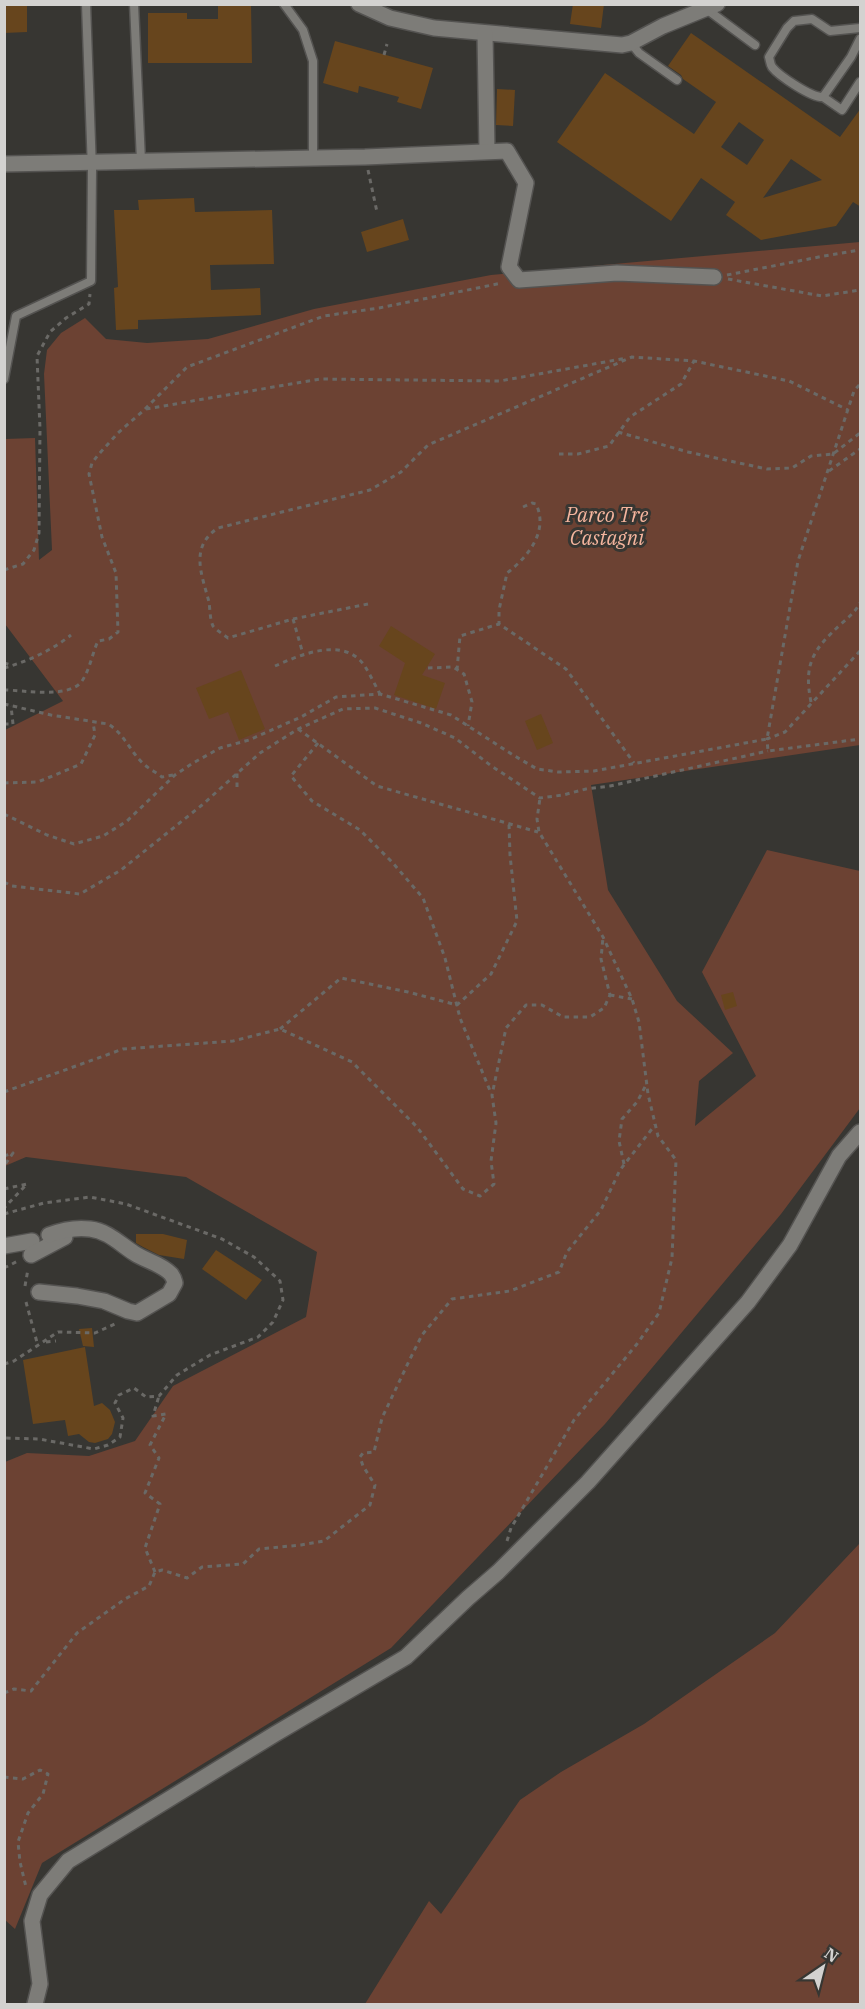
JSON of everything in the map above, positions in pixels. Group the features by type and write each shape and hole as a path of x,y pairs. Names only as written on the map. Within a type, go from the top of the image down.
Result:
{"street":[{"path":"368,7 390,18 434,28 622,45 631,43 663,26 710,6"},
{"path":"485,34 487,152"},
{"path":"4,164 365,157 507,151 526,183 509,267 519,280 617,273 714,277"},
{"path":"35,2004 40,1984 32,1921 40,1895 68,1861 274,1734 406,1657 498,1572 588,1482 747,1302 790,1245 839,1156 861,1132"},
{"path":"39,1292 104,1301 137,1313 172,1291 175,1283 171,1275 98,1230 66,1229 49,1235"},
{"path":"4,1246 31,1248 78,1229"}],"lane":[{"path":"4,379 16,316 91,281 92,162 86,4"},
{"path":"134,4 141,161"},
{"path":"284,4 303,30 313,61 313,158"},
{"path":"710,6 755,45"},
{"path":"861,28 830,31 812,19 794,21 769,57 772,67 794,84 816,98 823,97 842,110 861,82"},
{"path":"823,97 861,39"},
{"path":"631,43 639,53 676,80"},
{"path":"851,57 861,64"}],"path":[{"path":"384,55 387,44"},
{"path":"365,157 377,212"},
{"path":"714,277 861,250"},
{"path":"714,277 822,296 861,290"},
{"path":"4,690 41,693 68,690 80,683 98,641 109,639 118,632 116,573 102,537 89,474 92,463 118,433 187,367 324,316 439,297 519,280"},
{"path":"4,570 23,564 34,550 39,533 40,429 37,356 50,332 66,318 89,304 91,281"},
{"path":"144,410 320,379 500,381 632,357 694,361 789,381 848,410"},
{"path":"368,604 293,619 228,638 213,626 200,565 204,541 218,528 370,490 401,472 428,445 632,357"},
{"path":"559,454 578,454 609,446 630,417 681,384 694,361"},
{"path":"768,752 767,739 798,561 854,391 861,384"},
{"path":"618,432 679,450 767,469 792,468 811,456 833,454 861,433"},
{"path":"827,472 861,449"},
{"path":"499,624 499,610 507,573 518,565 530,550 540,529 540,512 536,504 532,503 523,507"},
{"path":"812,702 807,684 809,664 814,652 857,610 861,603"},
{"path":"293,619 303,654"},
{"path":"499,624 566,669 634,763"},
{"path":"457,670 460,636 499,624"},
{"path":"4,668 58,645 71,635"},
{"path":"275,666 303,654 344,650 363,663 380,694"},
{"path":"4,814 47,835 74,844 103,836 127,821 175,775 220,748 249,740 302,717 336,697 380,694 451,716 537,768 558,772 594,771 767,739 785,732 861,651"},
{"path":"4,663 13,665"},
{"path":"428,668 453,667 464,674 472,702 468,726"},
{"path":"4,704 108,724 115,728 145,765 162,777 175,775"},
{"path":"4,724 13,724 11,706"},
{"path":"4,882 12,886 80,894 121,870 202,805 260,753 298,729 343,709 375,708 421,723 455,738 490,765 540,798 610,786 768,752 861,739"},
{"path":"4,783 38,783 81,764 95,735 93,722"},
{"path":"298,729 377,786 539,832"},
{"path":"280,1029 352,1062 417,1127 463,1189 480,1196 494,1184 491,1161 496,1123 492,1095 460,1018 445,958 423,898 360,830 312,801 291,776 318,744"},
{"path":"237,773 237,787"},
{"path":"498,1572 511,1528 574,1420 659,1313 672,1258 676,1160 658,1136 655,1125 639,1022 632,999 603,937 539,832 537,819 540,798"},
{"path":"457,1005 491,974 517,921 509,824"},
{"path":"492,1095 506,1028 526,1005 542,1005 562,1017 590,1017 604,1008 610,995 601,959 603,937"},
{"path":"4,1092 123,1049 233,1041 280,1029 341,978 457,1005"},
{"path":"610,995 632,999"},
{"path":"624,1164 619,1141 622,1119 637,1102 647,1084"},
{"path":"4,1693 14,1689 31,1691 77,1633 125,1599 148,1586 155,1572 162,1570 187,1578 202,1567 243,1564 259,1549 324,1541 370,1505 375,1485 360,1457 363,1453 374,1452 382,1418 422,1335 452,1299 510,1291 559,1272 567,1252 601,1210 620,1170 655,1125"},
{"path":"4,1156 12,1153 4,1166"},
{"path":"4,1189 27,1184 4,1208"},
{"path":"4,1364 14,1361 58,1332 95,1333 137,1313"},
{"path":"44,1342 56,1341"},
{"path":"155,1572 145,1548 160,1504 145,1493 159,1458 150,1445 166,1414 153,1416 159,1396"},
{"path":"4,1777 23,1779 40,1770 48,1774 43,1794 28,1813 18,1842 20,1862 29,1896"}],"green space":[{"name":"Parco Tre Castagni","path":"860,242 860,745 591,785 608,890 677,1001 733,1053 699,1081 695,1126 756,1076 702,972 767,850 860,871 860,1108 781,1214 605,1424 391,1648 42,1863 15,1929 4,1919 5,1462 27,1453 89,1456 135,1441 173,1386 306,1317 317,1252 186,1177 26,1157 5,1166 5,730 63,701 5,624 5,439 35,438 39,560 52,550 44,374 47,350 61,333 85,318 106,339 147,343 208,339 314,309 491,275"},
{"path":"860,1543 860,2004 365,2004 429,1901 441,1914 520,1800 561,1772 644,1724 775,1633"}],"building":[{"path":"4,4 27,4 27,32 4,33"},
{"path":"218,4 251,4 252,63 148,63 148,13 187,13 187,19 218,19"},
{"path":"573,4 604,4 601,28 570,24"},
{"path":"691,33 840,137 861,108 861,207 853,202 836,226 761,240 726,215 735,202 701,178 671,221 557,142 605,73 694,134 716,102 668,66","holes":["739,122 764,140 747,165 721,147","791,159 822,180 763,198"]},
{"path":"335,41 433,68 421,109 397,102 399,97 359,86 358,93 323,83"},
{"path":"497,89 515,90 513,126 496,125"},
{"path":"194,198 195,212 272,210 274,264 210,265 211,290 260,288 261,315 138,320 138,329 116,330 114,288 118,287 114,210 139,210 138,200"},
{"path":"403,219 409,240 367,252 361,232"},
{"path":"391,626 435,654 422,675 445,683 436,709 394,695 405,663 379,646"},
{"path":"241,670 265,729 239,740 228,712 209,719 196,688"},
{"path":"541,714 553,743 537,750 525,721"},
{"path":"733,992 737,1006 725,1010 721,995"},
{"path":"136,1234 163,1234 187,1240 184,1259 159,1255 143,1247 136,1243"},
{"path":"216,1250 262,1280 246,1300 202,1269"},
{"path":"92,1328 94,1347 83,1346 79,1329"},
{"path":"85,1347 94,1406 102,1403 110,1410 115,1422 108,1439 95,1443 89,1442 79,1434 68,1436 65,1420 33,1424 23,1360"}]}
